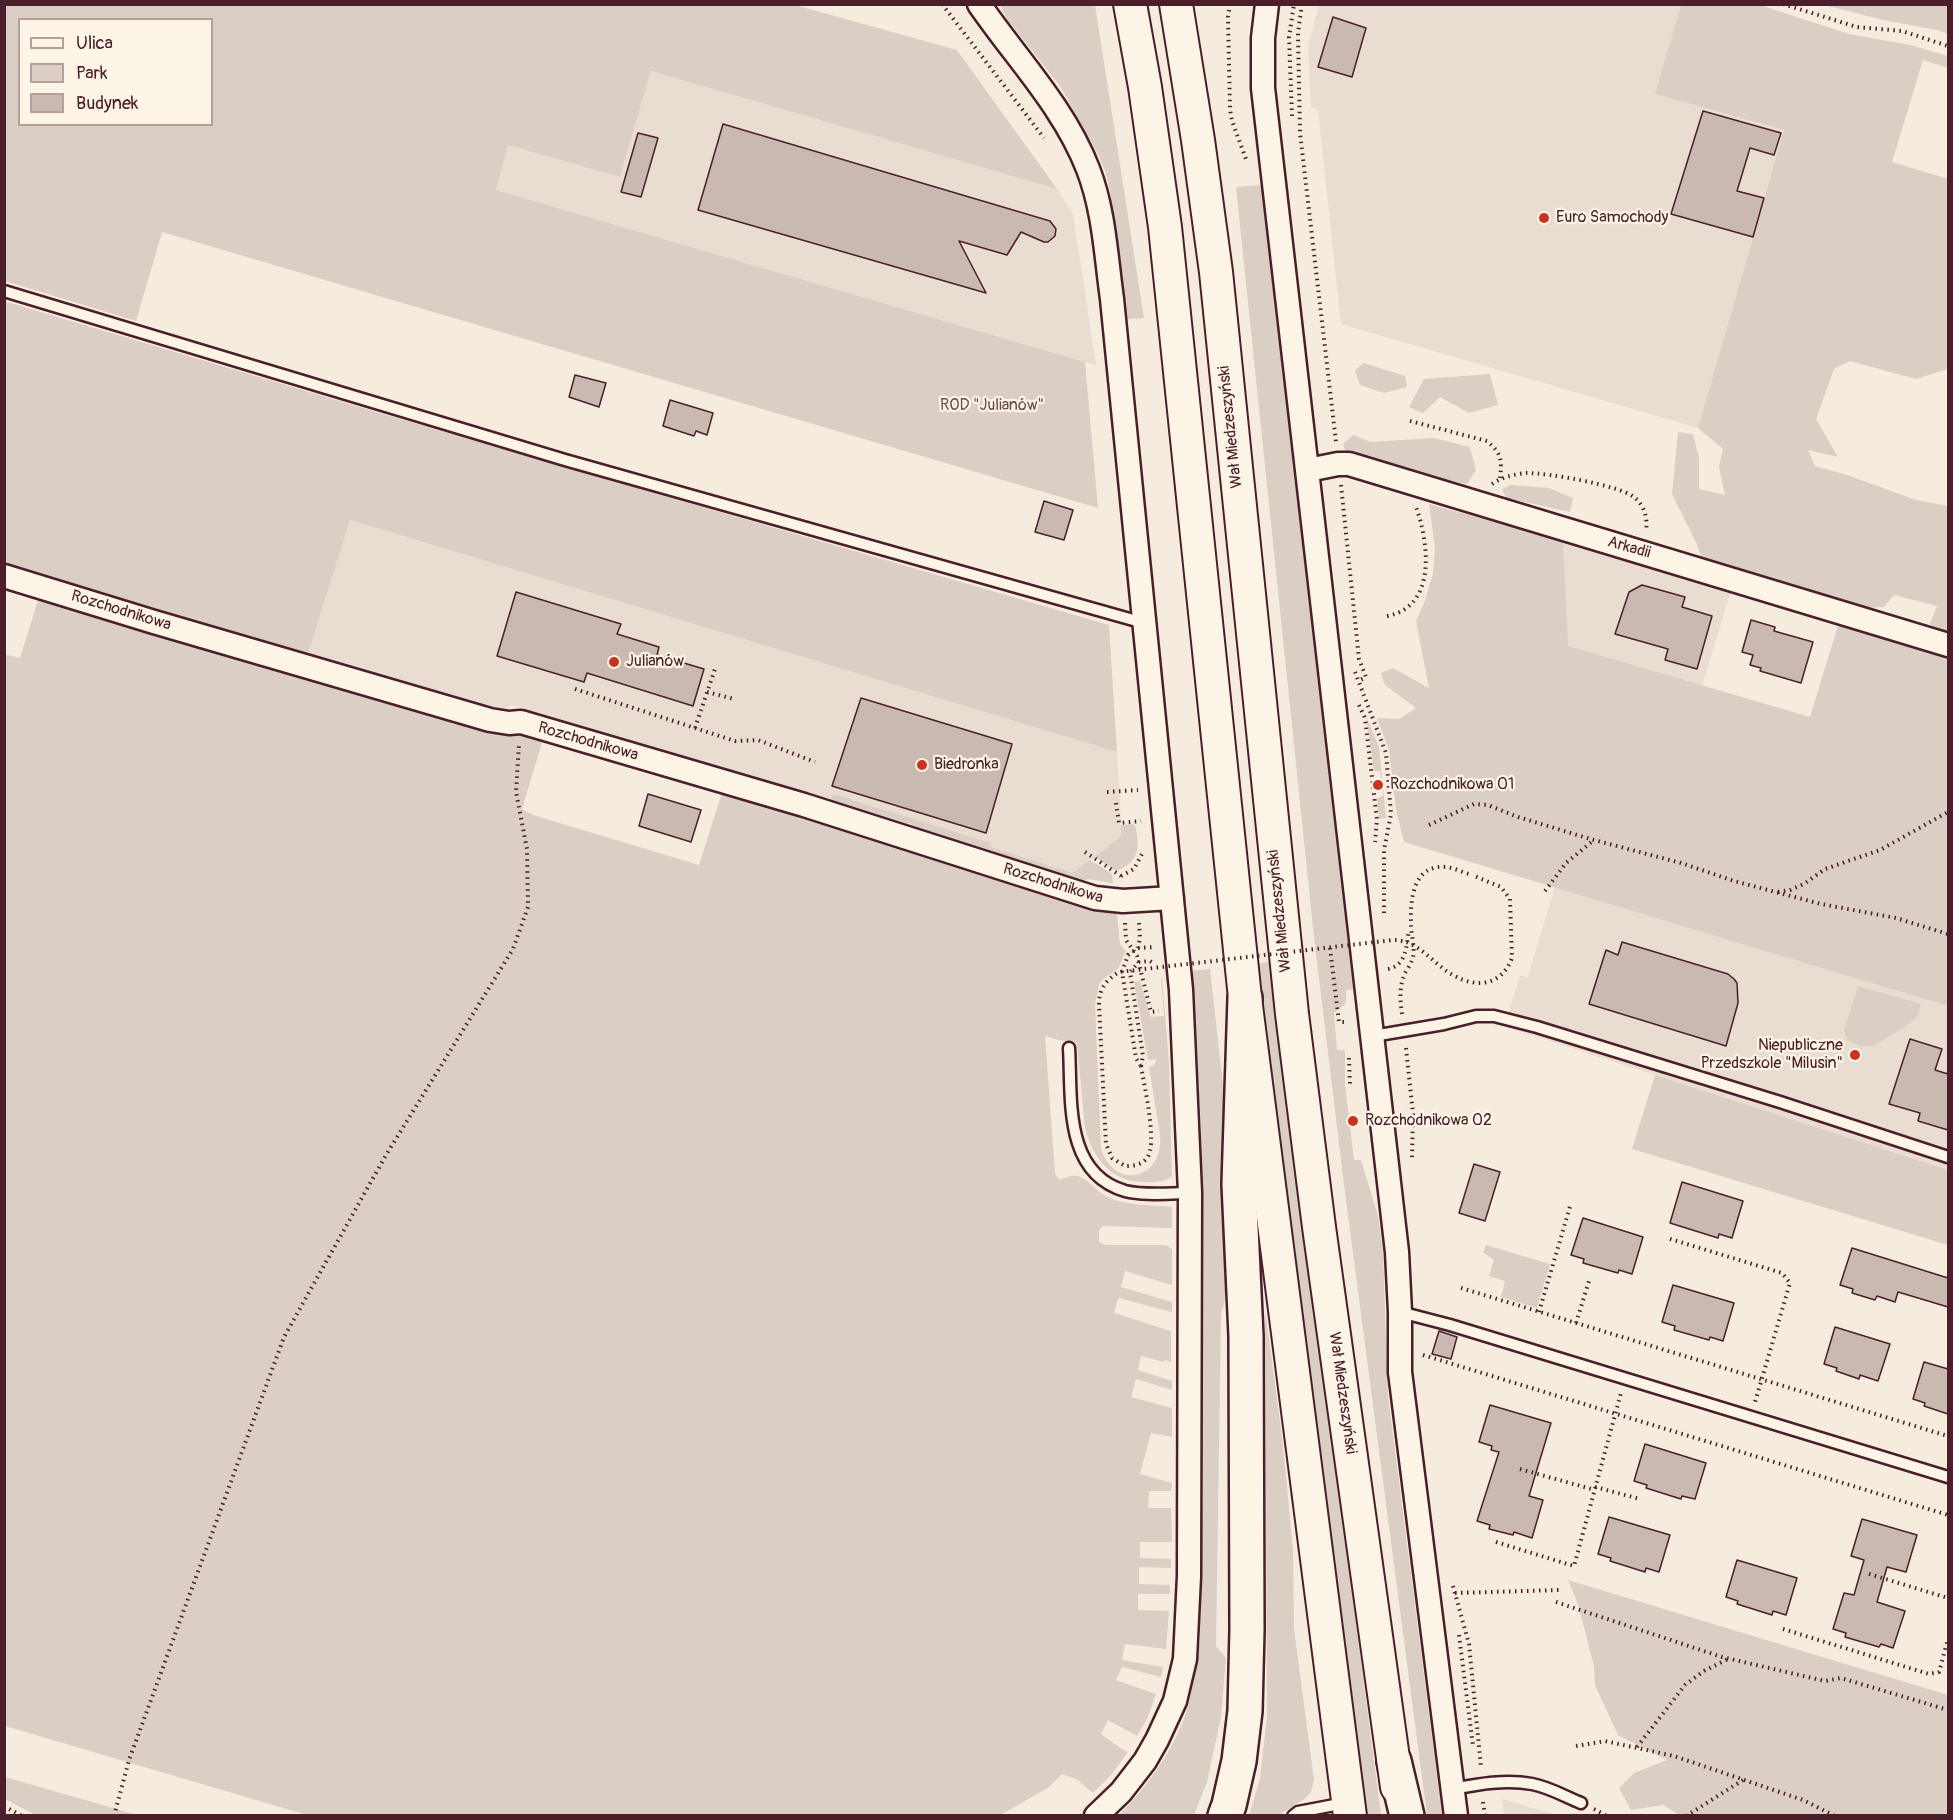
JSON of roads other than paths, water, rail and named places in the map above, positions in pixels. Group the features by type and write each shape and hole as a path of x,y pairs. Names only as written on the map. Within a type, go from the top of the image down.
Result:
{"highway":[{"path":"1225,1815 1239,1761 1245,1711 1246,1335 1239,1184 1245,998"},
{"path":"1394,1761 1407,1815"}],"main road":[{"path":"1130,4 1166,227 1245,998 1349,1809"},
{"name":"Wał Miedzeszyński","path":"1176,4 1198,140 1214,261 1292,1014 1400,1815"}],"street":[{"path":"979,4 1064,120 1082,155 1101,214 1112,299 1181,990 1190,1193 1189,1576 1185,1659 1175,1701 1157,1740 1135,1775 1121,1792 1096,1815"},
{"path":"1267,4 1263,38 1263,88 1397,1252 1411,1314 1400,1372 1456,1815"},
{"name":"Arkadii","path":"1308,470 1349,464 1948,645"},
{"name":"Rozchodnikowa","path":"4,576 490,720 521,722 804,805 1109,901 1131,910 1172,898"}],"lane":[{"path":"4,291 565,460 1144,623"},
{"path":"1373,1036 1476,1016 1494,1016 1537,1027 1780,1102 1948,1157"},
{"path":"1069,1048 1074,1131 1080,1152 1095,1174 1125,1191 1190,1193"},
{"path":"1411,1314 1948,1477"},
{"path":"1452,1790 1492,1783 1514,1782 1535,1785 1581,1803"},
{"path":"1293,1815 1298,1812 1349,1809"}],"place":[{"name":"Euro Samochody","path":"1544,218"},
{"name":"Julianów","path":"614,662"},
{"name":"Biedronka","path":"922,765"},
{"name":"Rozchodnikowa 01","path":"1378,785"},
{"name":"Niepubliczne Przedszkole \"Milusin\"","path":"1855,1055"},
{"name":"Rozchodnikowa 02","path":"1353,1121"}],"park label":[{"name":"ROD \"Julianów\"","path":"992,406"}]}
